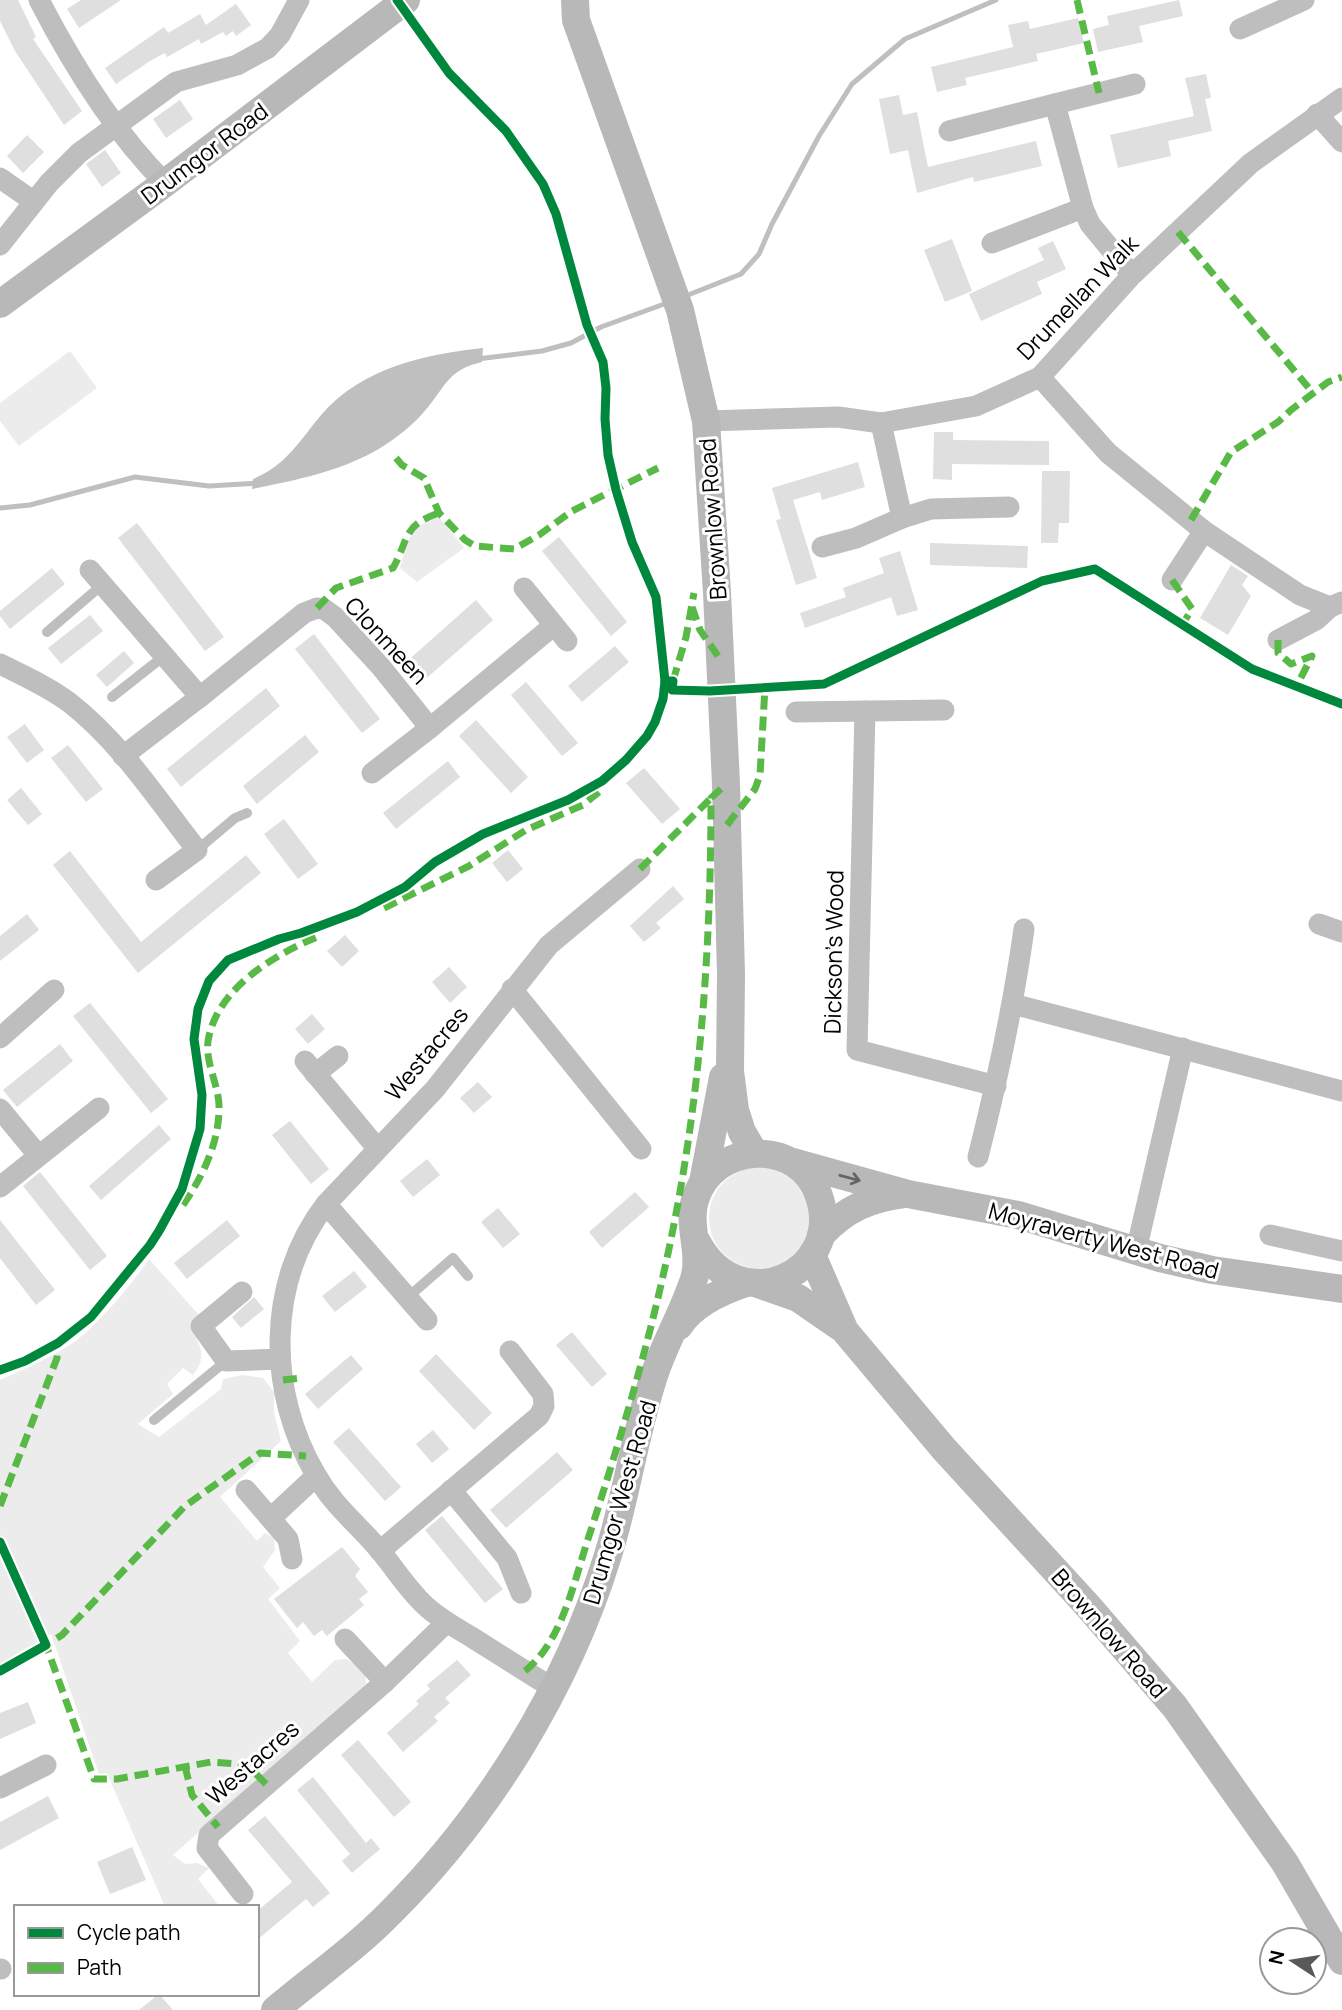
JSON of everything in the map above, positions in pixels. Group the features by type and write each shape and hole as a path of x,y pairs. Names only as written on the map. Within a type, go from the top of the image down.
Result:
{"street":[{"path":"39,0 61,43 116,125 165,183"},
{"path":"0,245 33,201 79,153 176,82 237,65 268,48 280,35 299,0"},
{"name":"Drumgor Road","path":"0,304 406,0"},
{"path":"1240,29 1296,2"},
{"name":"Brownlow Road","path":"570,7 650,220 680,310 706,421 720,664 732,974 730,1071 735,1110 742,1132 754,1153"},
{"path":"949,131 1135,83"},
{"name":"Drumellan Walk","path":"706,421 838,417 881,423 976,406 1040,377 1132,275 1251,163 1342,98"},
{"path":"1055,104 1083,208 1090,224 1132,275"},
{"path":"1317,114 1342,142"},
{"path":"0,178 33,201"},
{"path":"992,243 1083,208"},
{"path":"1040,377 1108,453 1204,531 1300,595 1336,605"},
{"path":"881,423 902,518"},
{"path":"822,547 856,538 931,509 1009,507"},
{"path":"1172,579 1204,531"},
{"path":"96,577 200,697"},
{"path":"372,773 560,634 524,588"},
{"path":"1278,640 1336,605"},
{"name":"Clonmeen","path":"123,756 304,613 317,608 324,609 335,617 381,667 430,728"},
{"path":"0,664 69,702 103,732 197,849 156,880"},
{"path":"796,712 944,710"},
{"name":"Dickson's Wood","path":"865,711 857,1050 996,1086"},
{"name":"Westacres","path":"554,1689 430,1610 404,1584 380,1550 344,1515 316,1476 293,1429 285,1403 281,1314 291,1267 326,1204 435,1089 549,945 640,869"},
{"path":"1319,924 1342,932"},
{"path":"978,1157 1013,1004 1024,929"},
{"path":"512,989 641,1149"},
{"path":"0,1038 54,990"},
{"path":"1013,1004 1342,1091"},
{"name":"Brownlow Road","path":"703,1182 731,1040"},
{"path":"1136,1251 1183,1048"},
{"path":"338,1056 310,1068 377,1148"},
{"path":"0,1187 99,1108"},
{"path":"0,1109 38,1155"},
{"path":"754,1153 774,1154 792,1162 808,1175 819,1194 823,1214 817,1245 802,1267 774,1282 752,1283 730,1278 716,1269 697,1242 692,1222 694,1201 703,1182 716,1167 734,1157 754,1153"},
{"name":"Moyraverty West Road","path":"792,1162 908,1194 1018,1215 1136,1251 1212,1270 1342,1289"},
{"name":"Moyraverty West Road","path":"817,1245 838,1217 853,1208 885,1197 908,1194"},
{"path":"326,1204 427,1320"},
{"path":"1270,1235 1342,1251"},
{"name":"Drumgor West Road","path":"275,2010 389,1914 437,1862 486,1799 554,1689 591,1604 609,1554 656,1371 695,1275 697,1242"},
{"name":"Brownlow Road","path":"817,1245 845,1331"},
{"name":"Brownlow Road","path":"752,1283 798,1298 816,1308 845,1331 944,1449 1087,1605 1175,1707 1285,1863 1342,1961"},
{"name":"Drumgor West Road","path":"667,1344 682,1320 712,1298 752,1283"},
{"path":"242,1292 201,1326 226,1361 281,1359"},
{"path":"380,1550 540,1416 544,1406 543,1394 510,1351"},
{"path":"271,1518 316,1476"},
{"path":"246,1490 288,1539 292,1559"},
{"path":"451,1490 507,1558 520,1593"},
{"name":"Westacres","path":"243,1894 206,1848 209,1835 385,1682 447,1622"},
{"path":"345,1639 385,1682"},
{"path":"0,1788 46,1765"}],"lane":[{"path":"47,632 96,577"},
{"path":"112,697 164,656"},
{"path":"197,849 235,818 247,813"},
{"path":"407,1298 453,1258 468,1276"},
{"path":"154,1420 226,1361"}],"shaded area":[{"path":"483,348 482,362 453,375 417,419 383,446 329,471 252,489 253,479 284,459 322,414 356,385 375,374 417,359"},
{"path":"70,351 97,388 19,446 0,421 0,403"},
{"path":"439,517 464,548 417,582 400,568 405,550 411,536 421,525"},
{"path":"760,1167 780,1171 796,1182 807,1198 811,1218 807,1238 796,1254 780,1265 760,1269 740,1265 724,1254 713,1238 709,1218 713,1198 724,1182 740,1171"},
{"path":"149,1259 199,1315 192,1329 201,1352 200,1363 193,1375 183,1368 167,1384 173,1394 138,1424 159,1437 221,1389 223,1379 243,1375 263,1378 274,1392 274,1413 281,1441 220,1497 257,1541 265,1533 274,1538 275,1550 263,1567 280,1588 268,1599 300,1641 288,1653 312,1682 335,1660 346,1659 365,1670 366,1685 173,1855 185,1864 197,1863 209,1868 198,1879 218,1905 164,1905 107,1773 99,1774 51,1634 0,1664 0,1380 77,1340 116,1302"}],"building":[{"path":"0,0 18,0 36,37 33,39 82,111 64,125 15,51 0,21"},
{"path":"81,0 121,0 79,28 67,9"},
{"path":"1179,0 1183,16 1139,26 1143,42 1098,52 1093,29 1109,25 1107,16"},
{"path":"236,4 251,25 236,36 233,31 226,36 223,32 201,44 199,39 167,57 165,53 150,61 116,84 105,68 164,27 168,33 200,14 206,25"},
{"path":"1078,18 1084,43 1036,54 1038,61 965,78 967,85 937,92 931,67 1013,47 1008,25 1028,21 1030,29"},
{"path":"1206,74 1211,98 1205,99 1212,131 1168,141 1171,156 1118,168 1110,135 1194,116 1185,78"},
{"path":"899,95 903,115 917,112 928,167 1036,141 1042,166 974,182 973,177 917,193 908,150 890,154 879,99"},
{"path":"180,100 193,119 166,138 153,119"},
{"path":"27,135 44,152 23,173 7,156"},
{"path":"105,150 121,173 102,187 86,164"},
{"path":"952,239 972,291 945,302 924,250"},
{"path":"1053,241 1066,269 1037,282 1042,294 981,321 969,294 1044,260 1038,248"},
{"path":"934,432 953,432 953,440 1049,441 1049,465 952,464 952,480 933,479"},
{"path":"858,462 865,487 822,500 820,492 793,500 817,578 796,585 776,520 781,519 772,488"},
{"path":"1042,471 1070,471 1069,523 1059,523 1058,543 1041,543"},
{"path":"137,523 224,637 205,651 118,538"},
{"path":"559,537 627,622 611,636 542,551"},
{"path":"930,543 1028,546 1027,568 930,565"},
{"path":"900,551 918,610 897,616 891,597 805,628 800,613 846,597 843,588 884,573 879,558"},
{"path":"1231,565 1248,576 1242,585 1251,596 1228,635 1200,618"},
{"path":"52,568 65,584 10,629 0,616 0,611"},
{"path":"476,600 493,620 421,683 404,664"},
{"path":"90,615 103,631 61,664 48,648"},
{"path":"314,634 380,719 362,733 295,649"},
{"path":"615,646 629,662 582,702 568,686"},
{"path":"124,651 134,663 107,687 96,675"},
{"path":"526,682 578,743 562,756 511,695"},
{"path":"266,688 280,706 181,787 167,769"},
{"path":"476,720 528,777 511,793 459,736"},
{"path":"25,724 44,750 27,763 7,737"},
{"path":"305,735 319,752 257,804 243,786"},
{"path":"68,745 103,789 86,802 51,758"},
{"path":"448,761 460,777 396,829 383,813"},
{"path":"644,768 680,809 662,824 626,783"},
{"path":"21,788 42,814 28,825 7,800"},
{"path":"284,819 318,864 298,879 264,834"},
{"path":"508,850 523,869 507,882 492,863"},
{"path":"70,851 141,942 246,855 261,873 138,973 53,865"},
{"path":"673,886 684,899 656,923 661,928 644,942 630,926"},
{"path":"27,914 39,930 0,961 0,936"},
{"path":"345,935 359,951 342,967 327,951"},
{"path":"449,967 467,987 450,1003 432,982"},
{"path":"90,1003 168,1099 151,1113 73,1016"},
{"path":"312,1014 325,1029 308,1044 295,1029"},
{"path":"60,1044 73,1061 17,1107 3,1090"},
{"path":"478,1082 492,1097 474,1113 460,1098"},
{"path":"290,1121 329,1169 311,1184 272,1135"},
{"path":"159,1125 171,1139 101,1200 89,1186"},
{"path":"427,1159 440,1175 413,1197 400,1181"},
{"path":"40,1172 107,1256 90,1270 23,1186"},
{"path":"635,1192 649,1207 602,1248 589,1232"},
{"path":"498,1208 520,1234 503,1248 481,1222"},
{"path":"0,1220 55,1290 36,1305 0,1258"},
{"path":"227,1220 240,1236 187,1279 174,1263"},
{"path":"354,1271 367,1287 335,1312 322,1296"},
{"path":"254,1297 264,1309 241,1328 232,1317"},
{"path":"572,1332 607,1374 592,1387 556,1345"},
{"path":"436,1354 492,1413 474,1430 419,1371"},
{"path":"351,1355 363,1369 318,1409 305,1394"},
{"path":"349,1428 401,1487 385,1501 333,1442"},
{"path":"433,1430 449,1449 432,1463 416,1444"},
{"path":"557,1452 573,1470 506,1528 490,1510"},
{"path":"442,1516 503,1589 485,1603 425,1530"},
{"path":"342,1547 360,1569 355,1576 368,1592 359,1599 364,1605 327,1636 322,1630 314,1636 303,1622 297,1628 274,1599"},
{"path":"457,1660 471,1675 445,1698 450,1703 434,1717 438,1721 403,1752 387,1733 419,1704 416,1701 430,1689 427,1685"},
{"path":"28,1702 36,1723 0,1739 0,1713"},
{"path":"358,1740 411,1802 394,1817 341,1755"},
{"path":"313,1777 366,1843 371,1838 380,1849 352,1873 342,1861 350,1854 297,1790"},
{"path":"48,1796 59,1818 0,1850 0,1822"},
{"path":"265,1816 330,1893 313,1907 306,1899 259,1938 259,1909 292,1882 248,1830"},
{"path":"132,1847 146,1880 110,1894 97,1862"},
{"path":"156,1996 161,1996 173,2010 139,2010"}],"waterway":[{"path":"683,297 741,274 759,254 819,136 852,84 905,39 996,0"},
{"path":"477,359 542,351 571,343 601,327 667,303"},
{"path":"0,508 30,505 135,477 209,486 259,483"}],"marked path":[{"path":"1077,0 1099,93"},
{"path":"1178,232 1313,393"},
{"path":"1191,520 1231,452 1278,422 1328,382 1342,377"},
{"path":"396,458 402,465 424,478 439,513 465,540 475,546 514,549 572,511 658,468"},
{"path":"317,608 336,588 393,568 413,528 439,513"},
{"path":"1172,580 1192,609 1182,625"},
{"path":"673,681 686,637 694,593"},
{"path":"692,607 700,630 720,659"},
{"path":"1278,640 1278,653 1291,664 1312,656 1296,687"},
{"path":"727,825 755,789 760,775 765,687"},
{"path":"525,1671 550,1642 567,1606 630,1403 663,1276 686,1158 694,1098 709,918 711,798 726,784"},
{"path":"384,908 469,866 526,830 583,805 599,792"},
{"path":"640,869 711,798"},
{"path":"183,1205 203,1170 217,1132 219,1105 208,1053 209,1036 215,1018 224,1002 251,975 284,953 317,937"},
{"path":"0,1506 57,1358 58,1343"},
{"path":"283,1380 302,1378"},
{"path":"266,1784 250,1768 238,1764 211,1762 117,1779 94,1779 46,1645 62,1635 185,1506 260,1453 306,1456"},
{"path":"185,1766 192,1795 218,1827"}],"cycle path":[{"path":"0,1370 25,1361 58,1343 91,1317 159,1231 182,1189 200,1129 202,1095 194,1039 198,1009 209,981 228,960 357,912 405,887 435,862 483,834 568,800 602,781 626,760 647,736 663,699 665,681 656,597 632,542 616,490 608,455 603,362 587,325 556,214 543,184 506,131 449,73 397,0"},
{"path":"665,681 673,681 672,690 710,691 824,684 1042,581 1095,569 1252,669 1342,704"},
{"path":"0,1542 46,1645 0,1671"}]}
